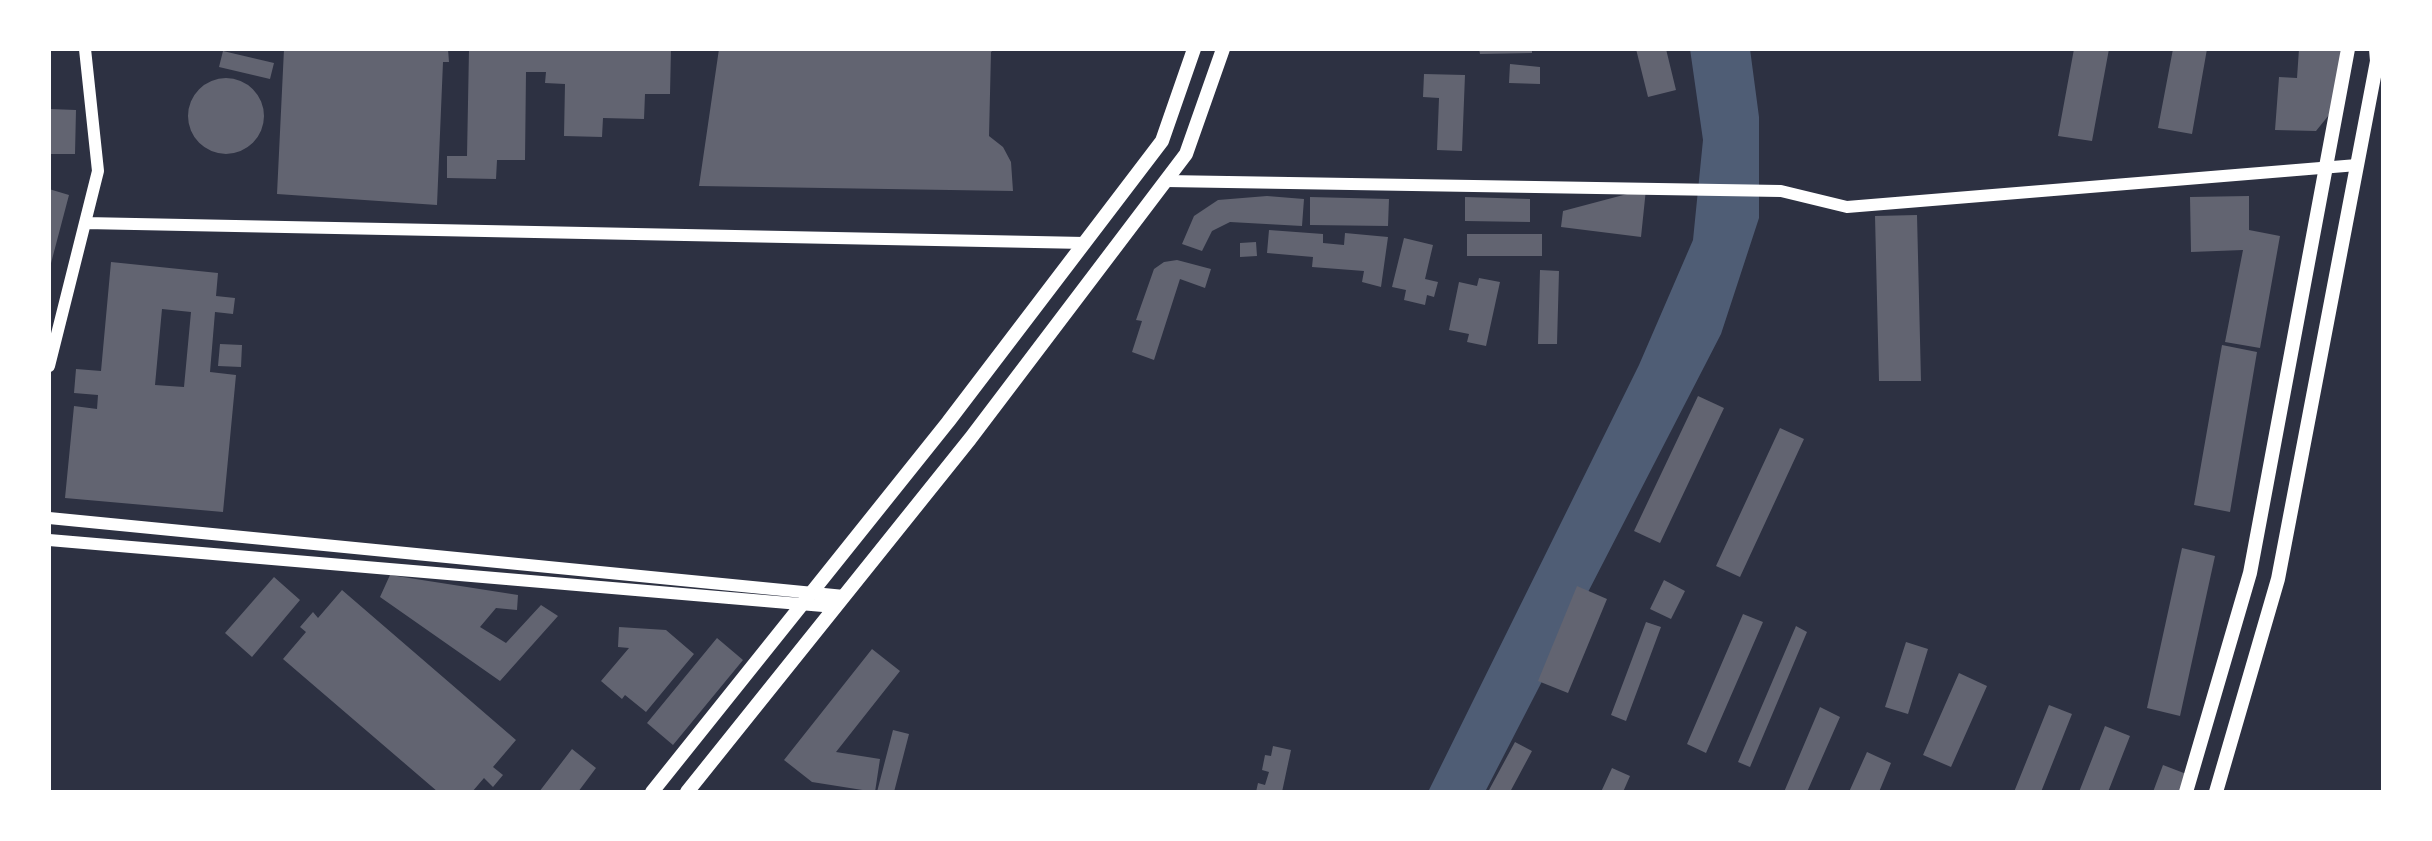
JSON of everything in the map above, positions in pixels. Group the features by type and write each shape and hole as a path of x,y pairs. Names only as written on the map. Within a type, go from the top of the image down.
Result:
{"main road":[{"path":"652,792 948,422 1162,141 1194,49"},
{"path":"687,792 970,439 1186,154 1223,49"},
{"path":"2186,792 2250,573 2348,49"},
{"path":"2216,792 2278,579 2357,165 2376,49"}],"street":[{"path":"49,366 98,172 85,49"},
{"path":"1166,181 1781,191 1847,207 2357,165"},
{"path":"85,223 1085,243"},
{"path":"49,518 807,599"},
{"path":"49,540 839,601"}],"water":[{"path":"1690,49 1750,49 1759,117 1759,218 1721,334 1485,792 1428,792 1639,365 1693,240 1703,140"}],"building":[{"path":"284,49 448,49 449,62 443,62 437,205 277,194"},
{"path":"469,49 671,49 670,94 645,94 644,119 603,118 602,137 564,136 565,84 545,83 546,72 526,72 525,160 497,160 496,179 447,178 447,156 467,156"},
{"path":"719,49 994,49 991,52 989,136 1003,147 1011,162 1013,191 699,186"},
{"path":"1479,49 1532,49 1532,53 1480,54"},
{"path":"1636,49 1666,49 1676,90 1648,97"},
{"path":"2074,49 2109,49 2092,141 2058,136"},
{"path":"2173,49 2207,49 2192,134 2158,128"},
{"path":"2299,49 2341,49 2337,105 2316,131 2275,130 2279,77 2297,78"},
{"path":"223,51 274,63 270,79 219,67"},
{"path":"1510,64 1540,67 1540,84 1509,83"},
{"path":"1424,74 1465,75 1462,151 1437,150 1439,98 1423,97"},
{"path":"226,78 240,81 253,89 261,102 264,116 261,130 253,143 240,151 226,154 212,151 199,143 191,130 188,116 191,102 199,89 212,81"},
{"path":"50,109 76,110 75,154 49,154"},
{"path":"49,189 69,195 50,267 49,267"},
{"path":"1646,189 1641,237 1561,227 1563,211"},
{"path":"1267,196 1304,199 1302,226 1230,222 1212,231 1202,251 1182,244 1194,216 1218,200"},
{"path":"2249,196 2249,230 2280,236 2260,348 2225,342 2243,250 2191,252 2190,197"},
{"path":"1310,197 1389,199 1388,226 1310,225"},
{"path":"1465,197 1530,199 1530,222 1465,221"},
{"path":"1917,215 1921,381 1879,381 1875,216"},
{"path":"1269,230 1323,234 1323,243 1344,245 1345,233 1388,237 1381,287 1362,282 1364,271 1312,267 1313,257 1267,253"},
{"path":"1467,234 1542,234 1542,256 1467,256"},
{"path":"1404,238 1433,245 1425,279 1438,282 1434,297 1427,295 1425,305 1404,300 1406,290 1392,287"},
{"path":"1256,242 1257,256 1240,257 1240,243"},
{"path":"1177,260 1211,269 1205,288 1180,279 1154,360 1132,352 1142,321 1136,320 1154,269 1164,262"},
{"path":"111,262 218,273 216,296 235,298 233,314 215,312 210,372 236,375 223,512 65,498 74,406 97,409 98,395 74,393 76,369 101,371","holes":["162,309 191,312 184,387 155,385"]},
{"path":"1540,270 1559,271 1557,344 1538,344"},
{"path":"1479,278 1500,282 1486,346 1467,342 1469,334 1449,330 1459,282 1477,286"},
{"path":"220,344 242,345 241,367 218,366"},
{"path":"2222,345 2257,352 2230,512 2194,505"},
{"path":"1698,396 1724,408 1660,543 1634,531"},
{"path":"1780,428 1804,439 1740,577 1716,566"},
{"path":"2182,548 2215,556 2180,716 2147,708"},
{"path":"390,575 518,595 517,610 496,608 480,627 506,643 541,605 558,616 500,681 380,597"},
{"path":"274,577 300,600 252,657 225,633"},
{"path":"1664,580 1685,591 1671,619 1650,609"},
{"path":"1577,586 1607,599 1568,693 1538,681"},
{"path":"342,590 516,740 493,767 503,775 493,787 484,778 472,792 438,792 283,659 306,632 300,627 313,612 318,618"},
{"path":"1743,614 1763,622 1706,753 1687,744"},
{"path":"1646,622 1661,627 1626,721 1611,715"},
{"path":"1796,626 1807,632 1750,767 1738,762"},
{"path":"619,627 666,630 694,654 646,712 625,695 622,699 601,681 629,648 618,647"},
{"path":"717,638 743,660 673,745 647,723"},
{"path":"1906,642 1928,649 1908,714 1885,707"},
{"path":"872,649 900,671 836,752 880,759 875,792 812,782 784,760"},
{"path":"1959,673 1987,686 1951,767 1923,755"},
{"path":"2049,705 2072,714 2041,792 2014,792"},
{"path":"1820,707 1840,717 1807,792 1784,792"},
{"path":"2105,726 2130,736 2108,792 2079,792"},
{"path":"893,730 909,734 894,792 877,792"},
{"path":"1515,742 1532,751 1510,792 1493,792 1489,790"},
{"path":"1273,746 1291,750 1282,792 1256,792 1258,783 1265,785 1269,772 1262,770 1265,755 1271,756"},
{"path":"572,749 596,768 578,792 539,792"},
{"path":"1867,752 1891,763 1879,792 1849,792"},
{"path":"2163,765 2189,775 2182,792 2153,792"},
{"path":"1612,768 1630,776 1623,792 1601,792"}]}
